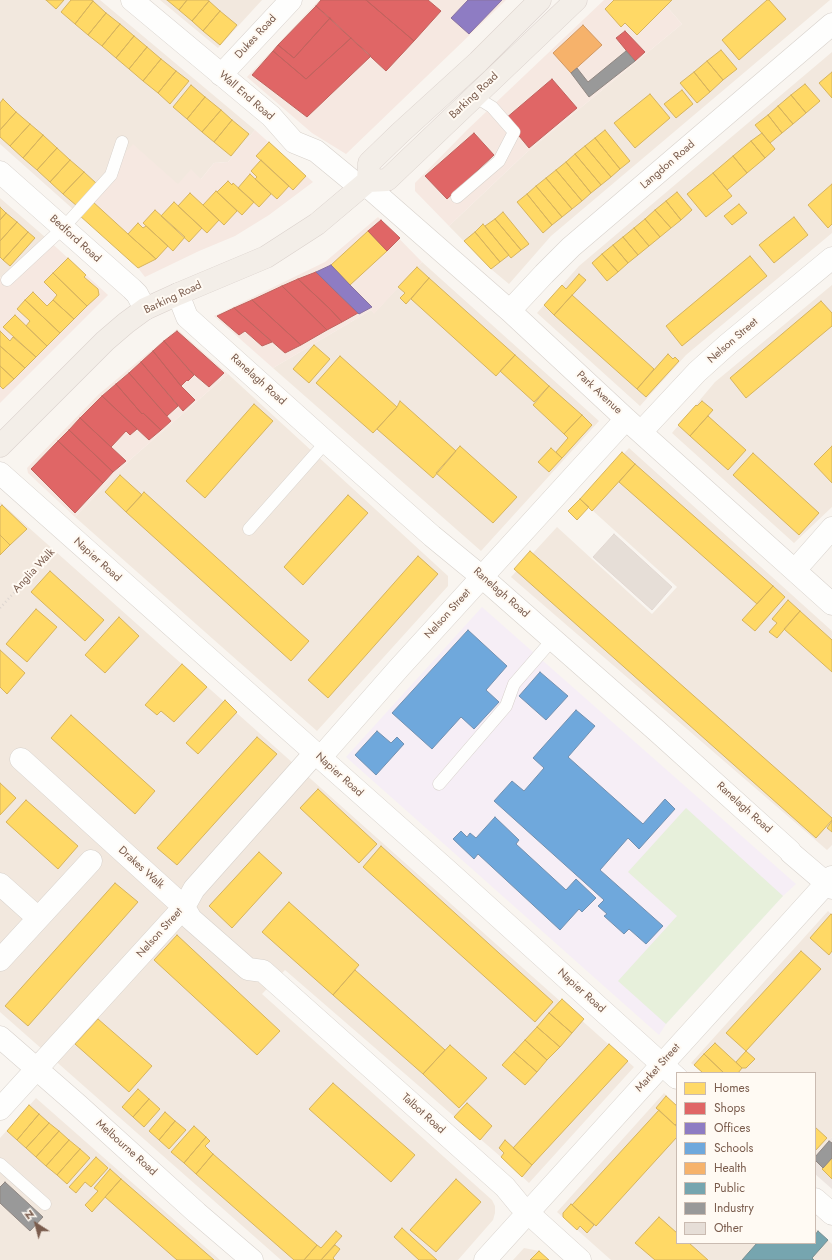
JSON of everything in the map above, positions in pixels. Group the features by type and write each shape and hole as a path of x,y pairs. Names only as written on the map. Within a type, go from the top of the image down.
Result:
{"main road":[{"name":"Barking Road","path":"365,185 369,163 478,62 540,0"},
{"name":"Barking Road","path":"1,442 105,341 145,309 266,257 317,224 365,185 387,180 576,0"}],"street":[{"name":"Wall End Road","path":"132,0 271,116 294,142 316,151 365,185"},
{"name":"Dukes Road","path":"221,75 291,0"},
{"name":"Langdon Road","path":"510,311 571,246 832,24"},
{"name":"Bedford Road","path":"0,172 137,294 145,309"},
{"name":"Park Avenue","path":"365,185 510,311 634,426 832,604"},
{"name":"Nelson Street","path":"0,1109 184,907 194,889 482,577 634,426 728,344 832,258"},
{"name":"Ranelagh Road","path":"178,294 187,317 432,536 482,577 663,736 791,853 830,883"},
{"name":"Napier Road","path":"0,473 669,1071"},
{"path":"795,570 832,528"},
{"name":"Drakes Walk","path":"21,759 184,907 191,919 248,969 264,971"},
{"path":"0,960 91,861"},
{"name":"Market Street","path":"485,1260 528,1213 669,1071 830,883"},
{"path":"0,884 38,918"},
{"name":"Talbot Road","path":"264,971 495,1177 528,1213 580,1260"},
{"name":"Melbourne Road","path":"0,1037 252,1260"},
{"path":"816,1200 832,1214"}],"lane":[{"path":"457,197 499,161 514,132 492,107 474,96"},
{"path":"7,280 63,228 111,175 122,142"},
{"path":"249,529 326,442"},
{"path":"439,784 506,706 514,684 553,639"},
{"path":"0,1164 45,1204"}],"path":[{"name":"Anglia Walk","path":"0,608 68,534"}],"shaded area":[{"path":"0,0 100,0 255,130 228,162 214,163 201,179 74,210 0,144"},
{"path":"160,0 262,0 218,48"},
{"path":"319,0 506,0 346,154 312,133 247,77"},
{"path":"604,0 661,0 682,24 526,153 449,226 415,191 415,183 467,130"},
{"path":"661,0 830,0 551,236 509,284 491,269 449,226 526,153 682,24"},
{"path":"832,52 832,233 686,355 640,406 537,313 579,266"},
{"path":"255,130 313,182 269,215 235,236 199,251 145,277 77,206 133,144 178,184 191,169 201,179 214,163 228,162"},
{"path":"0,198 45,237 0,278"},
{"path":"378,217 422,262 374,314 371,310 273,368 214,316 325,262"},
{"path":"45,237 108,295 0,403 0,278"},
{"path":"422,262 599,421 481,551 273,368 371,310 374,313"},
{"path":"832,285 832,507 794,543 672,433 715,382"},
{"path":"177,329 228,374 131,459 75,517 28,473 27,468 99,394"},
{"path":"228,374 448,576 448,586 317,731 75,517 131,459"},
{"path":"629,448 832,631 832,845 827,850 511,577 557,527 652,614 677,587 581,500"},
{"path":"0,502 634,1067 529,1183 285,970 262,994 492,1200 495,1206 493,1220 458,1260 281,1260 0,1012"},
{"path":"482,607 796,884 783,896 666,1024 659,1035 346,757"},
{"path":"828,911 832,915 832,1137 816,1155 816,1072 702,1072 691,1063"},
{"path":"664,1093 676,1105 676,1244 816,1244 816,1229 832,1244 832,1260 611,1260 557,1212"},
{"path":"36,1098 220,1260 0,1260 0,1138"},
{"path":"832,1137 832,1189 816,1175 816,1155"},
{"path":"524,1248 539,1251 549,1260 513,1260"}],"green space":[{"path":"686,808 783,896 666,1024 618,981 677,916 628,872"}],"building: Homes":[{"path":"46,0 64,0 56,9"},
{"path":"71,0 93,1 75,24 61,12"},
{"path":"167,0 187,0 179,10"},
{"path":"187,0 209,1 192,21 179,10"},
{"path":"614,0 672,0 637,35 625,23 621,27 605,9"},
{"path":"767,0 769,0 786,19 739,60 722,40"},
{"path":"93,1 106,13 88,35 75,24"},
{"path":"209,1 220,11 203,31 192,21"},
{"path":"220,11 237,25 220,45 203,31"},
{"path":"106,13 120,24 102,46 88,35"},
{"path":"120,24 134,36 116,58 102,46"},
{"path":"134,36 147,47 129,69 116,58"},
{"path":"147,47 161,59 143,81 129,69"},
{"path":"721,50 737,69 723,80 707,61"},
{"path":"161,59 176,71 158,93 143,81"},
{"path":"707,61 723,80 710,92 694,72"},
{"path":"176,71 189,81 170,104 158,93"},
{"path":"694,72 710,92 697,103 680,83"},
{"path":"832,72 832,98 819,83"},
{"path":"805,84 820,101 806,113 791,95"},
{"path":"191,85 205,97 187,119 173,107"},
{"path":"682,90 693,104 676,118 664,104"},
{"path":"650,94 670,118 635,148 614,123"},
{"path":"791,95 806,113 793,124 778,106"},
{"path":"205,97 221,110 202,132 187,119"},
{"path":"3,99 16,112 0,130 0,103"},
{"path":"778,106 793,124 782,133 768,115"},
{"path":"221,110 232,120 214,142 202,132"},
{"path":"16,112 30,124 10,146 0,137 0,130"},
{"path":"768,115 782,133 770,143 755,125"},
{"path":"232,120 249,134 231,156 214,142"},
{"path":"30,124 43,135 23,158 10,146"},
{"path":"605,130 630,161 620,169 595,138"},
{"path":"762,133 775,149 765,158 751,141"},
{"path":"43,135 57,148 37,170 23,158"},
{"path":"595,138 620,169 611,177 585,146"},
{"path":"751,141 765,158 747,173 733,156"},
{"path":"269,142 306,176 293,190 256,156"},
{"path":"585,146 611,177 601,185 575,154"},
{"path":"57,148 70,160 50,182 37,170"},
{"path":"575,154 601,185 591,193 566,162"},
{"path":"733,156 747,173 727,190 713,173"},
{"path":"70,160 84,172 63,194 50,182"},
{"path":"261,160 289,186 277,199 255,179 257,177 251,171"},
{"path":"566,162 591,193 582,201 556,170"},
{"path":"556,170 582,201 572,209 546,178"},
{"path":"84,172 97,184 77,206 63,194"},
{"path":"713,173 732,196 706,217 687,194"},
{"path":"250,174 271,194 259,207 238,188"},
{"path":"546,178 572,209 562,217 536,186"},
{"path":"228,181 232,185 233,183 254,202 242,215 217,192"},
{"path":"832,184 832,224 828,228 808,205"},
{"path":"536,186 562,217 552,225 527,194"},
{"path":"216,191 237,211 224,225 203,205"},
{"path":"677,192 692,210 681,220 666,201"},
{"path":"190,193 219,220 207,233 178,206"},
{"path":"527,194 552,225 543,233 517,202"},
{"path":"92,201 156,259 138,268 79,215"},
{"path":"666,201 681,220 671,228 655,210"},
{"path":"174,202 202,228 189,242 161,216"},
{"path":"739,204 747,213 732,225 724,216"},
{"path":"0,207 6,213 0,220"},
{"path":"155,210 185,237 173,251 143,223"},
{"path":"655,210 671,228 660,237 645,219"},
{"path":"503,212 529,244 521,250 495,219"},
{"path":"6,213 17,222 0,241 0,220"},
{"path":"794,217 808,235 774,263 759,245"},
{"path":"495,219 521,250 511,258 485,226"},
{"path":"645,219 660,237 649,246 634,228"},
{"path":"17,222 28,232 3,260 0,257 0,241"},
{"path":"138,223 143,228 146,226 168,246 156,259 128,234"},
{"path":"483,224 509,255 500,262 475,232"},
{"path":"634,228 649,246 638,255 623,237"},
{"path":"368,231 387,251 350,285 331,265"},
{"path":"28,232 35,238 10,266 3,260"},
{"path":"475,232 500,262 491,269 464,241"},
{"path":"623,237 638,255 628,263 613,245"},
{"path":"613,245 628,263 618,272 602,254"},
{"path":"602,254 618,272 607,281 592,263"},
{"path":"750,256 767,276 682,346 666,326"},
{"path":"68,258 86,275 84,277 98,289 99,295 87,306 53,273"},
{"path":"417,267 429,278 406,304 400,298 405,293 398,287"},
{"path":"53,273 87,306 74,319 53,300 57,295 44,282"},
{"path":"579,274 586,280 554,315 544,305 562,285 566,289"},
{"path":"429,278 515,355 496,376 411,299"},
{"path":"33,292 47,306 53,300 74,319 60,333 25,300"},
{"path":"572,295 654,369 637,389 554,315"},
{"path":"25,300 60,333 47,346 26,326 30,321 17,309"},
{"path":"821,301 832,313 832,326 746,398 730,378"},
{"path":"15,315 47,346 36,357 3,327"},
{"path":"0,331 10,341 13,337 36,357 25,368 0,346"},
{"path":"314,345 330,359 309,383 293,369"},
{"path":"0,346 25,368 14,379 0,366"},
{"path":"668,354 673,359 675,357 679,361 646,397 637,389"},
{"path":"515,355 549,386 534,402 500,371"},
{"path":"340,356 397,407 373,433 316,383"},
{"path":"0,366 14,379 3,389 0,386"},
{"path":"549,386 582,415 564,434 533,405"},
{"path":"400,401 456,451 433,478 377,429 397,407"},
{"path":"702,401 713,410 690,436 678,425 696,405 697,406"},
{"path":"254,404 273,421 205,498 186,481"},
{"path":"582,415 592,425 562,458 556,452 568,438 564,434"},
{"path":"708,416 746,450 728,470 690,436"},
{"path":"460,446 517,497 493,523 436,473"},
{"path":"832,446 832,483 814,464"},
{"path":"551,448 562,458 549,472 538,462"},
{"path":"622,452 635,464 592,511 580,499"},
{"path":"753,453 819,513 799,535 733,475"},
{"path":"635,464 773,586 757,604 619,482"},
{"path":"120,475 142,495 126,512 105,492"},
{"path":"144,492 309,641 291,661 126,512"},
{"path":"348,495 368,513 303,585 284,567"},
{"path":"580,499 589,507 577,520 568,511"},
{"path":"2,505 27,529 10,545 0,535 0,507"},
{"path":"0,535 10,545 0,555"},
{"path":"530,551 832,818 832,820 816,838 514,569"},
{"path":"418,556 438,574 328,698 308,680"},
{"path":"50,571 104,620 85,641 31,592"},
{"path":"773,586 785,597 755,631 742,620"},
{"path":"788,600 800,611 777,638 769,632 777,623 772,619"},
{"path":"36,609 57,627 27,662 6,644"},
{"path":"800,611 832,640 832,672 784,629"},
{"path":"119,617 139,636 105,673 85,655"},
{"path":"0,650 25,673 7,694 0,687"},
{"path":"182,664 207,687 174,722 161,711 157,715 145,705"},
{"path":"225,700 237,712 198,754 186,743"},
{"path":"71,715 155,791 135,814 51,738"},
{"path":"257,737 277,754 177,865 157,848"},
{"path":"0,783 16,798 0,815"},
{"path":"318,789 377,844 359,863 300,808"},
{"path":"26,800 78,846 58,869 6,822"},
{"path":"832,821 832,832 827,828"},
{"path":"381,846 553,1002 535,1022 363,867"},
{"path":"259,852 282,873 232,928 209,906"},
{"path":"115,883 138,902 28,1026 5,1006"},
{"path":"289,902 359,965 333,995 262,932"},
{"path":"831,914 832,951 829,955 810,938"},
{"path":"177,935 280,1031 257,1055 154,960"},
{"path":"801,951 821,969 746,1051 726,1033"},
{"path":"355,970 445,1050 423,1074 333,995"},
{"path":"562,999 584,1019 572,1033 549,1013"},
{"path":"549,1013 572,1033 560,1047 537,1027"},
{"path":"98,1019 152,1066 129,1092 75,1044"},
{"path":"537,1027 560,1047 547,1060 525,1040"},
{"path":"525,1040 547,1060 537,1072 514,1052"},
{"path":"715,1043 742,1068 739,1072 723,1072 704,1054"},
{"path":"609,1044 628,1061 532,1165 513,1148"},
{"path":"450,1045 487,1078 459,1108 423,1074"},
{"path":"746,1051 755,1059 746,1068 742,1068 736,1062"},
{"path":"514,1052 537,1072 525,1085 502,1065"},
{"path":"704,1054 723,1072 702,1072 694,1065"},
{"path":"333,1083 415,1155 391,1182 309,1109"},
{"path":"138,1089 149,1099 133,1117 122,1107"},
{"path":"666,1096 676,1105 676,1124 675,1125 656,1108"},
{"path":"149,1099 160,1109 144,1127 133,1117"},
{"path":"467,1103 492,1126 480,1140 454,1117"},
{"path":"29,1105 39,1114 17,1140 7,1131"},
{"path":"659,1110 676,1126 676,1138 596,1226 572,1205"},
{"path":"165,1112 175,1121 159,1140 149,1131"},
{"path":"39,1114 49,1123 26,1148 17,1140"},
{"path":"175,1121 186,1130 169,1149 159,1140"},
{"path":"49,1123 59,1131 36,1157 26,1148"},
{"path":"194,1126 206,1137 184,1163 171,1152"},
{"path":"816,1128 827,1138 816,1150"},
{"path":"59,1131 69,1140 46,1166 36,1157"},
{"path":"206,1137 210,1141 205,1146 213,1154 196,1174 184,1163"},
{"path":"69,1140 80,1149 57,1175 46,1166"},
{"path":"505,1140 532,1165 522,1177 501,1157 504,1153 499,1148"},
{"path":"80,1149 90,1158 67,1184 57,1175"},
{"path":"213,1154 317,1245 304,1260 294,1260 196,1174"},
{"path":"96,1157 108,1168 91,1187 85,1182 76,1193 69,1187"},
{"path":"832,1158 832,1179 822,1169"},
{"path":"110,1169 121,1179 92,1212 85,1205 98,1191 94,1188"},
{"path":"121,1179 214,1260 177,1260 105,1197"},
{"path":"456,1179 481,1202 436,1252 410,1230"},
{"path":"571,1204 594,1225 587,1233 580,1226 577,1230 563,1217 563,1213"},
{"path":"659,1217 676,1232 676,1244 690,1244 708,1260 655,1260 635,1243"},
{"path":"402,1228 437,1260 419,1260 394,1237"},
{"path":"336,1231 342,1236 321,1260 304,1260 317,1245 321,1248"},
{"path":"335,1245 340,1249 333,1258 335,1260 321,1260"},
{"path":"539,1251 549,1260 530,1260"}],"building: Shops":[{"path":"321,0 366,0 414,41 386,71 316,6"},
{"path":"366,0 428,0 441,11 414,41"},
{"path":"316,6 330,18 294,58 278,45"},
{"path":"330,18 351,38 306,79 273,51 278,45 294,58"},
{"path":"625,31 645,52 635,61 616,38"},
{"path":"351,38 371,56 307,117 252,75 273,51 306,79"},
{"path":"552,79 577,108 529,148 505,119"},
{"path":"474,133 494,155 447,199 425,176"},
{"path":"381,220 400,238 387,251 368,231"},
{"path":"316,272 358,313 342,322 298,279"},
{"path":"298,279 342,322 327,330 282,286"},
{"path":"282,286 327,330 301,345 252,300"},
{"path":"252,300 301,345 285,353 234,308"},
{"path":"234,308 272,342 262,346 245,331 239,335 217,316"},
{"path":"177,331 224,373 209,387 189,370 164,341"},
{"path":"164,341 194,375 181,386 153,351"},
{"path":"153,351 181,386 195,400 183,411 141,362"},
{"path":"141,362 178,406 167,416 129,373"},
{"path":"129,373 171,421 161,430 143,413 142,414 116,384"},
{"path":"116,384 142,414 143,413 161,430 149,440 102,396"},
{"path":"102,396 137,429 130,435 126,431 111,447 80,418"},
{"path":"80,418 126,461 113,472 69,430"},
{"path":"69,430 113,472 103,483 58,441"},
{"path":"58,441 103,483 75,513 31,469"}],"building: Offices":[{"path":"468,0 502,0 469,34 451,18"},
{"path":"331,265 372,307 359,314 316,272"}],"building: Schools":[{"path":"468,630 507,666 486,690 499,702 474,729 461,717 432,749 392,713"},
{"path":"540,672 568,696 546,720 519,696"},
{"path":"576,710 595,726 568,757 643,824 665,799 675,809 639,849 628,838 600,870 663,926 646,944 629,929 624,934 604,916 607,914 598,906 604,900 494,801 512,781 524,791 544,768 533,758"},
{"path":"377,731 391,743 397,737 404,744 376,775 355,755"},
{"path":"495,817 519,840 516,844 566,890 576,879 596,898 582,912 579,909 560,930 478,854 474,859 453,839 461,831 467,837 470,833 476,838"}],"building: Health":[{"path":"583,25 602,45 571,73 553,53"}],"building: Public":[{"path":"818,1231 828,1240 812,1258 814,1260 742,1260 756,1244 816,1244 816,1234"}],"building: Industry":[{"path":"626,51 635,61 589,97 571,73 577,68 588,82"},
{"path":"829,1141 832,1143 832,1158 823,1168 816,1161 816,1156"},
{"path":"5,1182 43,1217 30,1231 0,1203 0,1187"}],"building: Other":[{"path":"614,534 672,587 652,610 593,557"}]}
